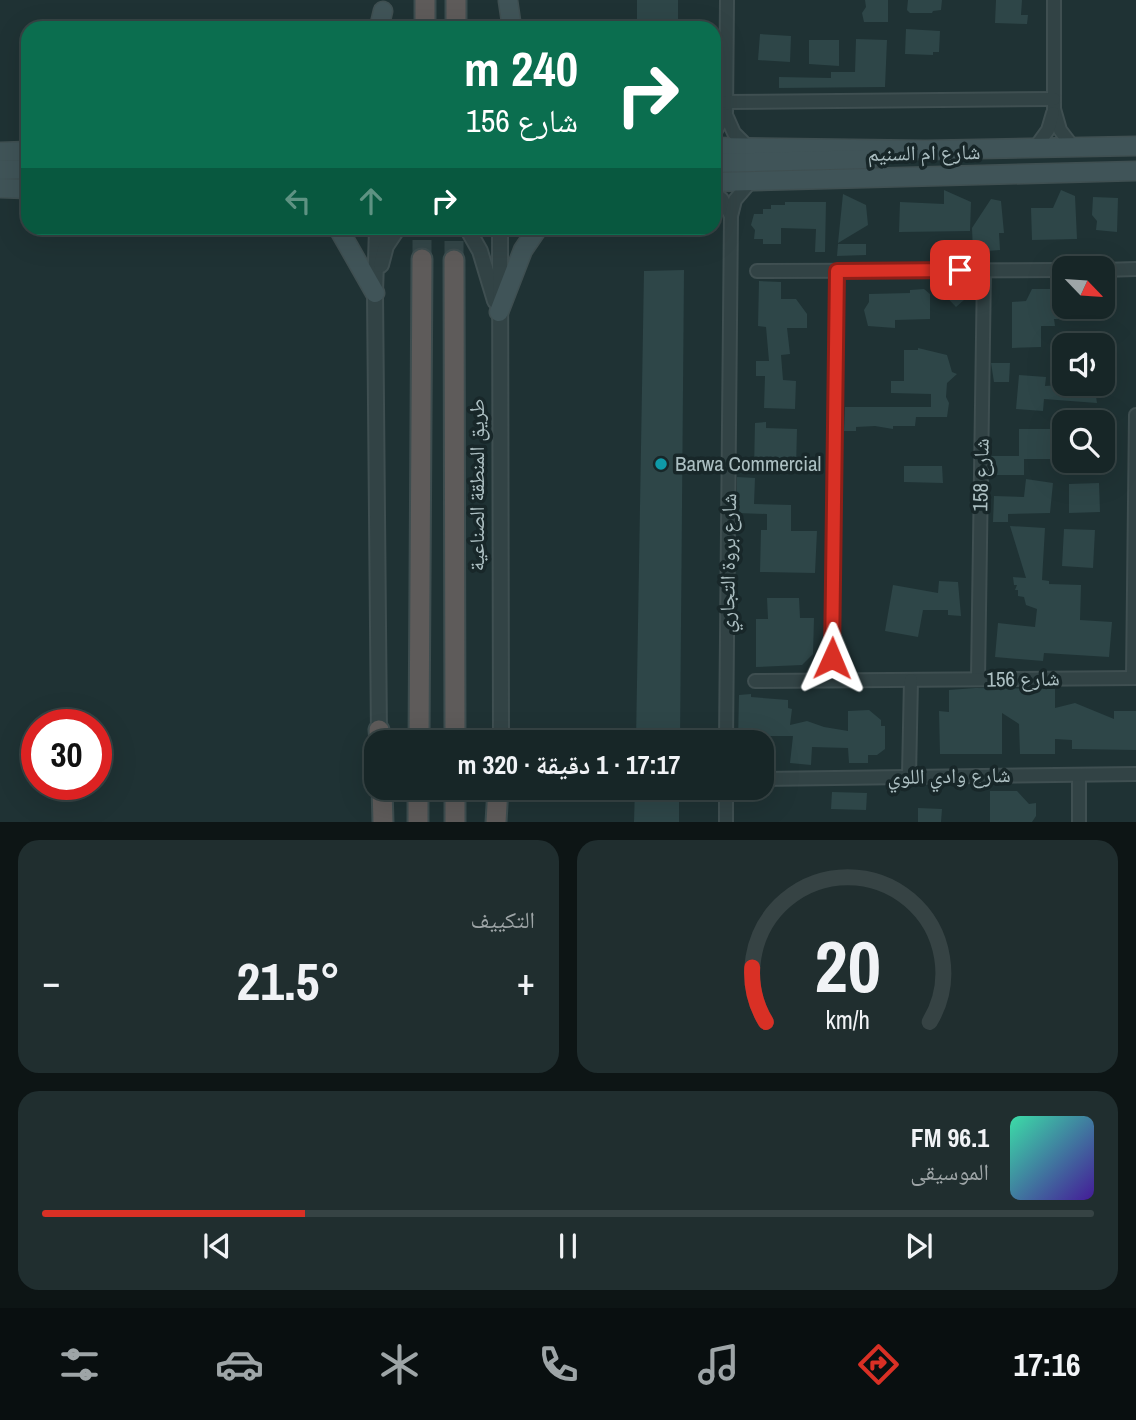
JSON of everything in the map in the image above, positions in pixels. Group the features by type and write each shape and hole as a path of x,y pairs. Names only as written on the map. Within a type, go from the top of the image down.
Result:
{"highway":[{"path":"425,0 425,21"},
{"path":"456,0 456,21"},
{"path":"419,730 422,259"},
{"name":"طريق المنطقة الصناعية","path":"454,260 455,730"},
{"path":"381,800 383,821"},
{"path":"418,800 418,821"},
{"path":"455,800 455,821"},
{"path":"496,821 499,800"}],"main road":[{"path":"508,0 511,21"},
{"name":"شارع ام السنيم","path":"721,147 926,150 1136,146"},
{"path":"721,163 835,162 926,150"},
{"path":"0,152 21,151"},
{"path":"0,170 21,169"},
{"name":"شارع ام السنيم","path":"721,182 1136,171"},
{"path":"0,188 21,189"},
{"path":"342,235 375,293"},
{"path":"499,312 523,250 533,235"}],"street":[{"path":"505,21 508,0"},
{"path":"727,0 726,108 734,133 748,147"},
{"path":"1054,0 1054,104 1060,130 1073,148"},
{"path":"726,108 1054,104"},
{"path":"1035,148 1048,130 1054,104"},
{"path":"721,118 726,108"},
{"name":"شارع بروة التجاري","path":"726,730 732,216 735,200 752,180"},
{"path":"721,199 732,216"},
{"path":"377,235 379,730"},
{"path":"375,293 386,246 393,235"},
{"path":"471,235 480,251 499,312"},
{"name":"طريق المنطقة الصناعية","path":"500,235 501,730"},
{"path":"1115,270 1136,269"},
{"name":"شارع 158","path":"978,679 984,270"},
{"path":"757,271 1052,270"},
{"path":"832,680 837,271"},
{"path":"1134,678 1136,415"},
{"name":"شارع 156","path":"755,681 1134,678"},
{"path":"909,776 911,680"},
{"name":"شارع وادي اللوي","path":"774,779 1136,774"},
{"path":"1079,775 1079,821"},
{"path":"376,821 379,800"},
{"path":"501,800 504,821"},
{"path":"726,800 726,821"}],"building":[{"path":"637,0 678,0 678,21 637,21"},
{"path":"865,0 888,0 888,22 864,22 862,13 866,7"},
{"path":"908,0 942,0 941,10 932,13 910,13 907,10"},
{"path":"996,0 1022,0 1021,15 1028,15 1027,24 995,23"},
{"path":"906,29 940,31 939,52 933,52 933,55 905,54"},
{"path":"760,34 791,36 790,62 758,60"},
{"path":"856,39 887,40 885,87 779,88 779,77 831,78 831,72 855,72"},
{"path":"809,40 839,40 839,66 809,64"},
{"path":"944,190 971,202 970,231 899,232 900,202 944,204"},
{"path":"1061,190 1075,196 1077,239 1032,240 1031,208 1053,208"},
{"path":"843,194 866,205 868,225 838,243"},
{"path":"1093,197 1118,198 1117,232 1096,230 1097,221 1092,215"},
{"path":"991,199 1001,201 1004,233 999,233 1000,250 973,252 972,228"},
{"path":"785,202 826,202 825,252 815,252 816,229 781,228 781,244 763,244 763,239 754,239 755,230 751,225 754,214 763,214 763,209 771,209 771,205 785,205"},
{"path":"838,244 866,244 866,255 837,256"},
{"name":"Barwa Commercial","path":"684,270 680,730 636,730 644,271"},
{"path":"944,280 964,300 956,307 937,287"},
{"path":"759,281 781,282 781,299 796,299 807,314 807,328 787,328 790,354 781,355 783,380 796,381 795,409 764,408 765,376 756,376 756,361 769,361 766,327 758,326"},
{"path":"924,289 930,294 930,319 895,320 895,328 868,326 864,310 869,302 869,294 910,293 910,290"},
{"path":"1032,289 1052,289 1052,319 1055,326 1041,326 1041,347 1012,348 1012,302 1026,301"},
{"path":"918,348 947,355 952,372 957,374 947,383 947,417 916,417 915,426 893,426 893,429 875,426 844,431 845,407 931,407 931,394 891,393 891,381 904,381 904,350"},
{"path":"991,363 1010,363 1009,382 994,382"},
{"path":"1019,375 1046,377 1045,386 1052,386 1052,396 1096,396 1097,403 1044,399 1043,411 1016,409"},
{"path":"766,422 766,428 797,429 796,468 754,470 755,423"},
{"path":"1019,429 1050,429 1050,459 1024,459 1024,475 991,475 991,456 1019,456"},
{"path":"904,466 942,466 943,483 904,482"},
{"path":"737,477 755,478 754,504 791,505 791,531 817,531 815,573 760,572 761,530 767,530 767,514 737,513"},
{"path":"1026,479 1053,483 1050,513 1008,514 1008,522 993,522 994,496 1024,497"},
{"path":"1099,483 1100,512 1069,513 1069,484"},
{"path":"1010,526 1045,528 1042,580 1049,581 1049,584 1081,585 1080,620 1112,622 1109,657 1044,653 1043,661 995,657 998,623 1035,627 1037,609 1026,605 1024,597 1018,596 1018,590 1015,590 1017,585 1014,585 1013,577 1026,578"},
{"path":"1064,529 1095,530 1093,568 1062,566"},
{"path":"939,581 958,582 961,616 948,615 948,610 923,610 918,637 885,631 893,585 938,593"},
{"path":"767,598 799,598 800,618 814,618 813,654 802,665 756,667 756,619 768,619"},
{"path":"1055,689 1055,708 1075,703 1114,719 1114,711 1136,711 1136,750 1072,749 1072,740 1055,739 1055,754 1020,754 1019,724 1002,713 1002,754 940,754 939,711 949,712 949,690"},
{"path":"751,694 751,697 788,700 788,708 792,709 790,725 807,721 848,731 848,711 869,710 881,720 881,726 885,726 885,749 877,755 868,755 868,763 849,763 848,748 812,747 811,765 790,763 793,736 774,736 774,730 738,730 739,695"},
{"path":"990,791 1017,791 1029,804 1036,803 1036,816 1032,822 990,822"},
{"path":"832,792 867,793 866,810 831,809"},
{"path":"635,800 679,800 679,822 634,822"},
{"path":"918,808 942,809 941,822 918,822"}],"tunnel":[{"path":"422,235 422,259"},
{"path":"454,235 454,260"}],"place":[{"name":"Barwa Commercial","path":"661,464"}],"route":[{"path":"832,658 837,271 960,270"}]}
